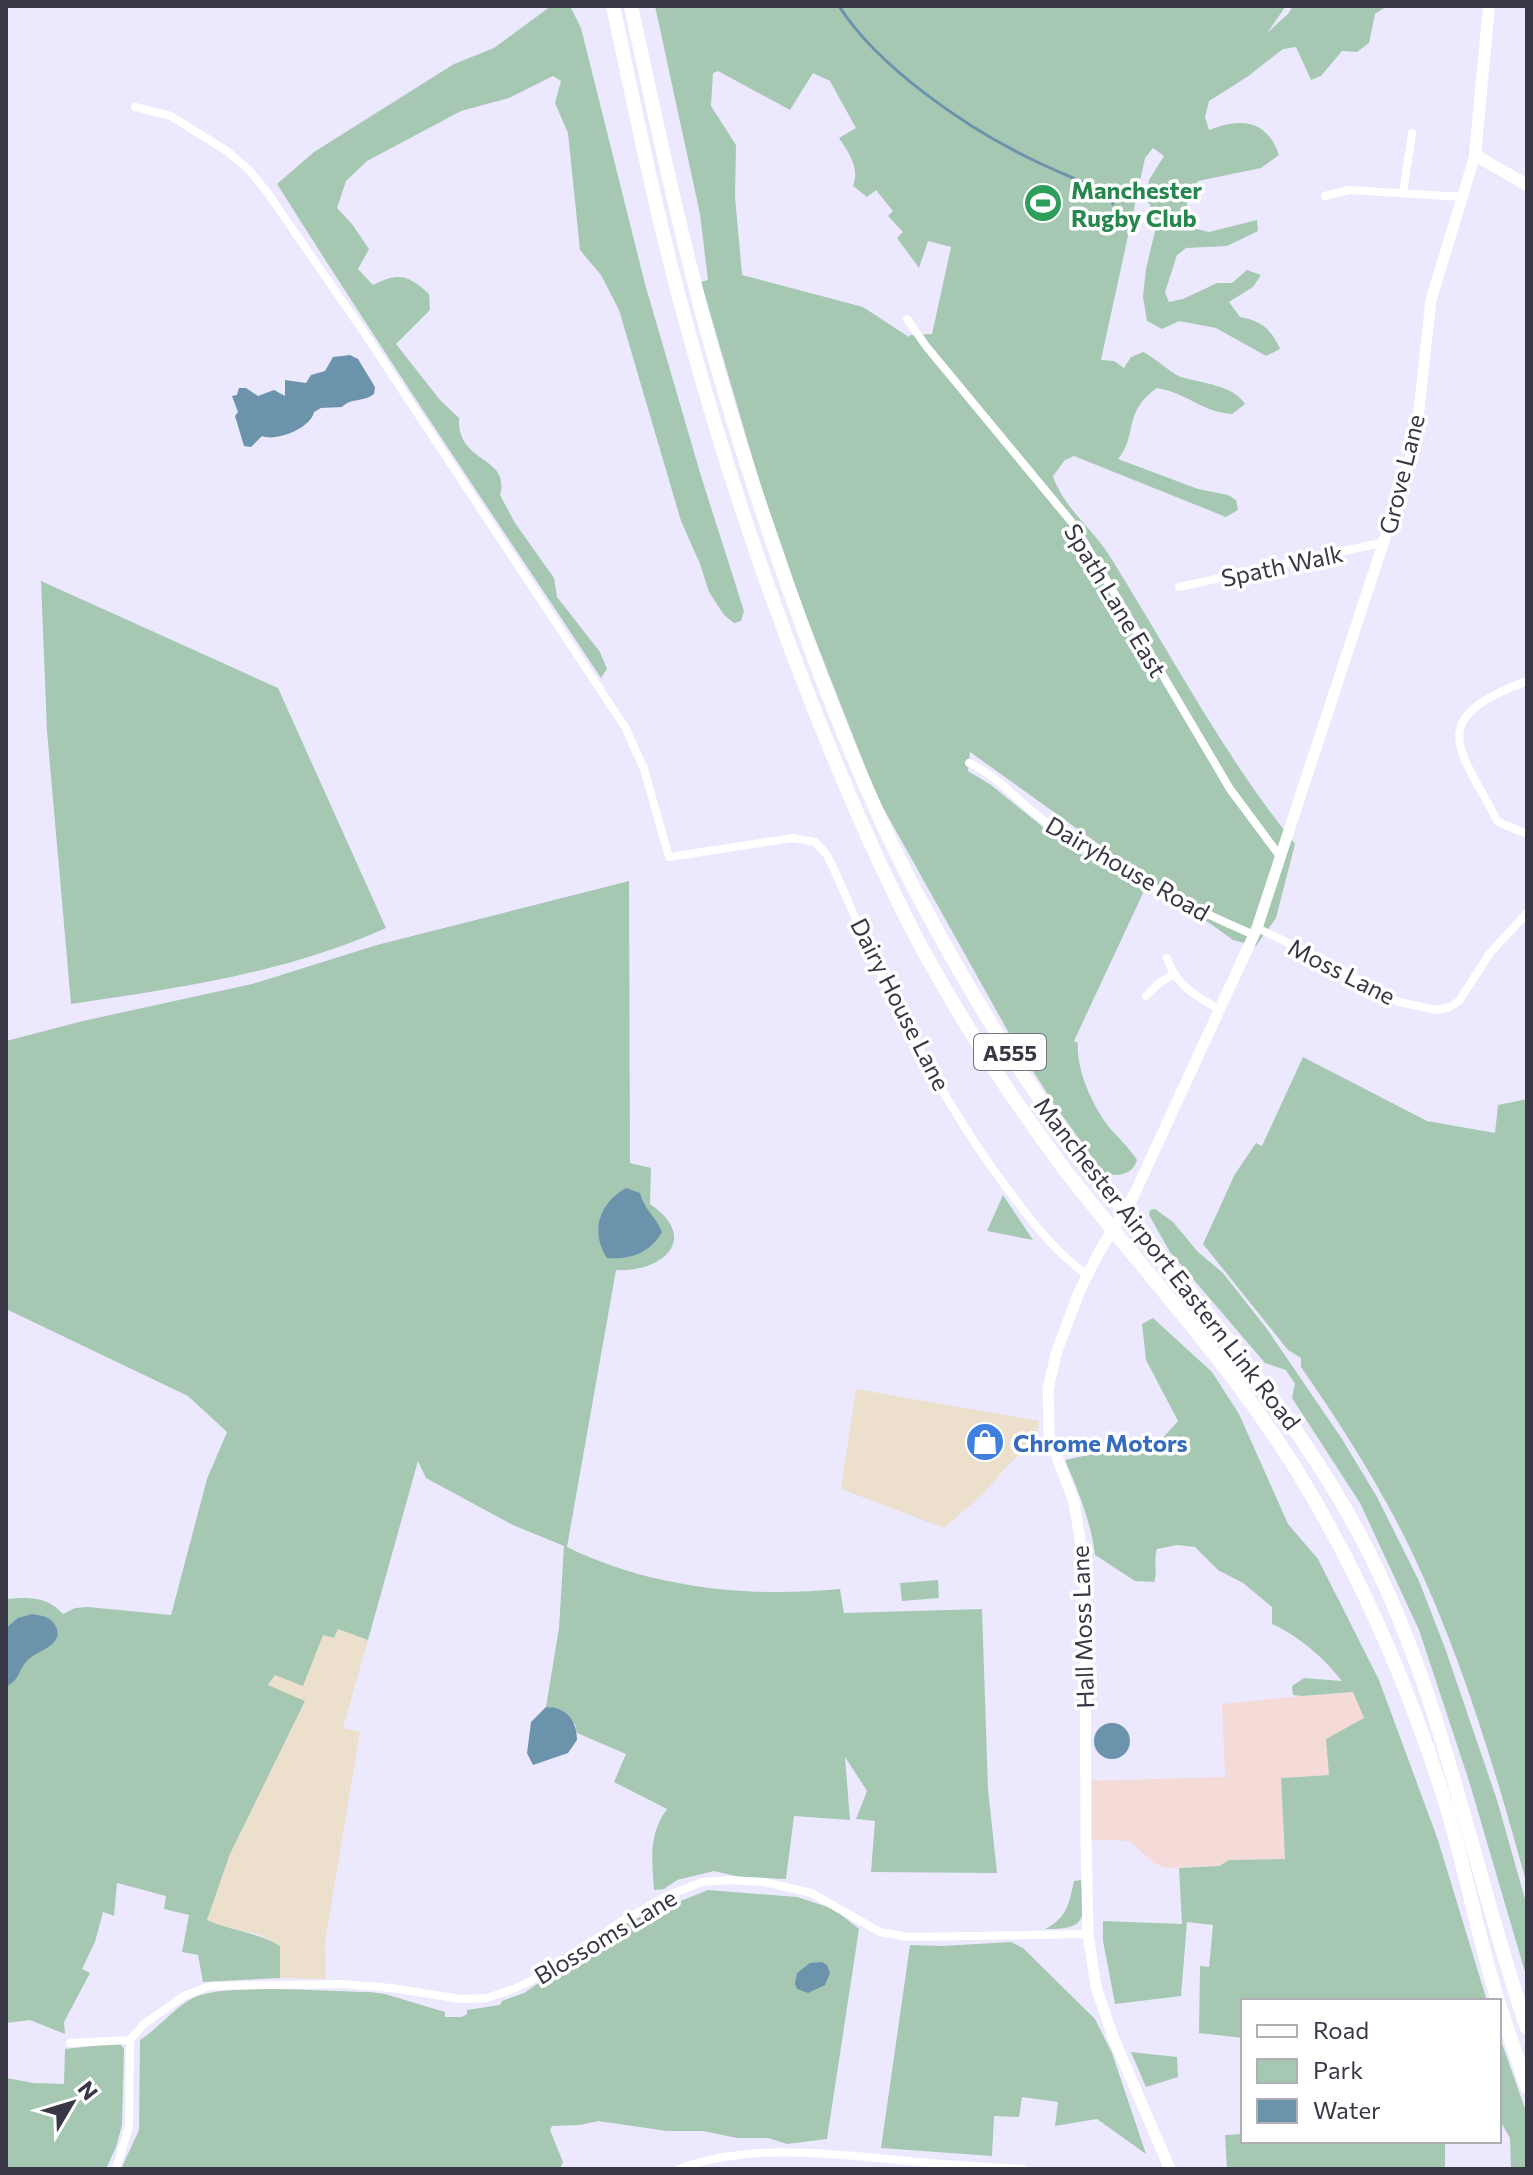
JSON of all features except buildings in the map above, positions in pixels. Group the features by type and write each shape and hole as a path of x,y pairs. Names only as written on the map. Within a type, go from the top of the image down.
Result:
{"highway":[{"name":"Manchester Airport Eastern Link Road","path":"613,6 672,269 725,457 796,661 871,846 942,983 1006,1088 1065,1169 1238,1384 1328,1524 1375,1617 1425,1743 1448,1812 1498,1999"},
{"name":"Manchester Airport Eastern Link Road","path":"631,6 691,266 744,453 804,631 880,816 915,890 1024,1075 1080,1155 1297,1431 1362,1539 1400,1620 1441,1738 1527,2028"},
{"name":"Manchester Airport Eastern Link Road","path":"1501,2008 1527,2087"}],"main road":[{"name":"Grove Lane","path":"1475,155 1489,6"},
{"path":"1475,155 1527,185"}],"street":[{"name":"Dairy House Lane","path":"135,107 171,116 216,144 249,170 267,192 363,331 625,727 644,769 669,857 793,838 815,842 827,855 872,954 933,1073 985,1160 1043,1236 1087,1275"},
{"path":"1403,193 1412,133"},
{"name":"Grove Lane","path":"1255,932 1385,542 1416,437 1431,300 1475,155"},
{"path":"1325,196 1349,190 1464,197"},
{"name":"Spath Lane East","path":"907,319 945,370 1074,525 1230,789 1279,855"},
{"name":"Spath Walk","path":"1179,587 1385,542"},
{"path":"1527,681 1481,702 1467,712 1460,721 1457,733 1467,762 1498,822 1527,834"},
{"name":"Dairyhouse Road","path":"969,763 983,769 1028,809 1089,851 1147,884 1255,932"},
{"name":"Moss Lane","path":"1255,932 1318,957 1399,1002 1437,1010 1459,1001 1490,953 1527,913"},
{"name":"Hall Moss Lane","path":"1170,2169 1096,1987 1088,1934 1085,1571 1074,1502 1049,1435 1048,1389 1065,1326 1087,1275 1134,1195 1255,932"},
{"path":"1167,958 1173,975 1193,995 1219,1009"},
{"path":"1146,996 1173,975"},
{"name":"Blossoms Lane","path":"130,2040 144,2024 184,1996 210,1986 343,1984 461,1999 487,1998 542,1975 622,1921 669,1895 702,1882 765,1882 811,1893 880,1932 908,1937 1088,1934"},
{"path":"70,2043 130,2040 129,2127 116,2169"},
{"path":"679,2169 727,2155 780,2154 850,2155 1023,2169"}],"shaded area":[{"path":"856,1389 1039,1421 1035,1452 1024,1451 983,1494 944,1528 841,1489"},
{"path":"294,1623 334,1638 338,1628 368,1640 343,1728 360,1732 325,1942 326,1979 280,1978 280,1946 259,1934 226,1928 207,1920 230,1854 305,1701 267,1686"},
{"path":"1353,1691 1364,1718 1329,1775 1281,1778 1285,1859 1229,1860 1220,1866 1165,1868 1154,1863 1129,1841 1086,1839 1087,1781 1225,1777 1222,1704"}],"green space":[{"path":"551,6 571,8 581,28 645,284 744,611 741,621 734,623 724,615 709,592 681,521 619,310 601,275 580,250 568,133 555,103 561,81 553,76 509,98 461,111 367,161 346,181 337,208 369,249 358,269 373,285 397,277 409,279 429,294 430,310 396,344 440,400 459,418 466,444 498,473 500,495 515,523 554,578 557,597 600,652 607,669 601,678 277,184 314,152 454,64 494,48"},
{"path":"655,6 1286,6 1267,33 1293,6 1387,6 1375,14 1369,43 1357,52 1342,51 1321,76 1311,80 1296,47 1283,49 1209,101 1205,117 1209,130 1232,124 1252,124 1268,134 1279,155 1261,168 1198,181 1187,204 1187,216 1192,228 1209,232 1257,220 1258,231 1227,246 1186,248 1177,255 1165,292 1169,302 1217,283 1232,283 1247,270 1261,275 1253,287 1229,302 1240,317 1265,327 1280,349 1266,356 1216,328 1179,321 1162,329 1147,321 1143,297 1156,227 1146,198 1149,180 1164,156 1153,148 1145,158 1101,360 1114,361 1124,368 1131,357 1143,352 1177,375 1225,389 1245,404 1232,414 1221,412 1157,388 1139,406 1128,442 1118,459 1198,489 1228,495 1236,500 1238,510 1226,517 1074,456 1065,460 1053,476 1071,508 1109,555 1244,775 1295,844 1276,918 1256,946 1233,940 970,752 968,771 991,785 1064,844 1144,891 1074,1041 1078,1043 1082,1075 1096,1108 1137,1160 1128,1172 1105,1175 1054,1104 1010,1035 877,797 804,611 760,484 701,282 708,280 700,214","holes":["718,71 790,110 813,73 830,81 856,128 839,138 854,167 853,186 867,197 876,190 893,211 888,216 903,232 897,238 919,268 928,241 951,247 932,334 909,337 863,307 742,275 735,196 736,145 711,106 713,73"]},
{"path":"41,581 278,688 386,928 348,944 271,968 192,985 71,1004 47,731"},
{"path":"629,881 630,1163 651,1168 650,1204 665,1216 673,1229 674,1240 670,1250 649,1266 616,1270 567,1547 632,1572 700,1587 770,1592 840,1589 844,1613 982,1609 988,1789 997,1873 871,1872 875,1821 856,1819 867,1791 845,1757 850,1820 794,1816 786,1879 740,1877 714,1871 677,1880 664,1889 654,1890 654,1838 667,1809 614,1782 626,1754 577,1733 575,1724 551,1707 546,1707 559,1628 564,1546 513,1525 426,1478 418,1461 368,1640 338,1629 334,1638 323,1635 303,1686 275,1675 268,1685 305,1701 230,1854 207,1920 280,1946 280,1978 203,1982 198,1955 182,1952 189,1915 164,1909 166,1896 117,1883 114,1916 103,1912 95,1942 82,1969 90,1973 64,2022 65,2034 30,2020 6,2023 6,1599 37,1599 51,1604 63,1614 75,1608 88,1607 171,1615 207,1479 227,1432 188,1396 6,1309 6,1041 252,984 377,945"},
{"path":"1303,1057 1427,1121 1495,1133 1498,1105 1527,1099 1527,1885 1462,1673 1399,1526 1360,1457 1301,1367 1301,1358 1288,1350 1203,1244 1235,1174 1256,1143 1262,1146"},
{"path":"1003,1195 1033,1240 987,1231"},
{"path":"1155,1209 1173,1222 1198,1252 1223,1273 1267,1329 1342,1439 1377,1497 1419,1581 1497,1800 1527,1906 1527,1979 1469,1781 1419,1630 1360,1503 1292,1398 1295,1384 1286,1370 1265,1363 1170,1252 1149,1215 1150,1210"},
{"path":"1153,1318 1212,1372 1239,1414 1288,1524 1318,1559 1379,1680 1438,1840 1486,1999 1241,1999 1241,2038 1199,2033 1200,1966 1209,1967 1213,1925 1187,1922 1181,1996 1115,2004 1103,1941 1103,1921 1182,1924 1179,1868 1219,1866 1229,1860 1285,1859 1281,1778 1329,1775 1326,1739 1364,1718 1353,1692 1293,1695 1292,1686 1304,1678 1342,1681 1310,1648 1272,1624 1272,1607 1243,1583 1218,1570 1195,1547 1177,1545 1157,1549 1154,1582 1135,1581 1095,1555 1087,1518 1065,1460 1162,1439 1178,1421 1146,1360 1142,1324"},
{"path":"938,1580 939,1598 902,1601 900,1583"},
{"path":"1081,1880 1081,1919 1069,1927 1045,1929 1063,1915 1074,1881"},
{"path":"708,1890 797,1897 834,1909 859,1929 827,2139 787,2144 768,2138 737,2138 703,2131 667,2131 598,2121 552,2126 550,2130 563,2162 560,2169 121,2169 139,2130 140,2040 193,1998 208,1993 253,1989 370,1992 445,2012 445,2017 462,2017 467,2010 500,2005 502,2001 524,1993 628,1922"},
{"path":"1011,1942 1023,1948 1095,2019 1112,2053 1146,2154 1097,2119 1055,2126 1058,2102 1022,2097 1019,2117 994,2116 992,2156 881,2148 910,1945"},
{"path":"1501,2041 1527,2114 1527,2169 1511,2169 1510,2138 1501,2122"},
{"path":"120,2043 124,2049 122,2125 106,2169 6,2169 6,2078 64,2084 65,2049"},
{"path":"1131,2052 1177,2057 1178,2077 1146,2087"},
{"path":"1241,2134 1241,2143 1445,2143 1445,2169 1227,2169 1225,2135"}],"water":[{"path":"350,355 358,359 375,387 374,394 342,407 321,408 307,423 292,432 276,437 262,436 251,447 244,446 232,396 237,395 239,388 246,388 258,396 274,390 285,396 285,380 306,383 311,375 325,371 333,357"},
{"path":"626,1188 640,1193 662,1232 652,1245 639,1254 607,1258 599,1238 600,1219 609,1202"},
{"path":"32,1614 51,1620 58,1632 57,1638 30,1658 17,1678 6,1687 6,1628 18,1618"},
{"path":"546,1707 559,1709 569,1716 575,1726 577,1740 568,1753 533,1765 527,1753 531,1722"},
{"path":"1112,1723 1125,1728 1130,1741 1125,1754 1112,1759 1099,1754 1094,1741 1099,1728"},
{"path":"822,1962 830,1973 825,1985 808,1993 797,1989 797,1973 810,1963"}],"waterway":[{"path":"839,6 876,51 924,93 1004,145 1107,194 1113,204"}],"place":[{"name":"Manchester Rugby Club","path":"1043,203"},
{"name":"Chrome Motors","path":"985,1442"}]}
